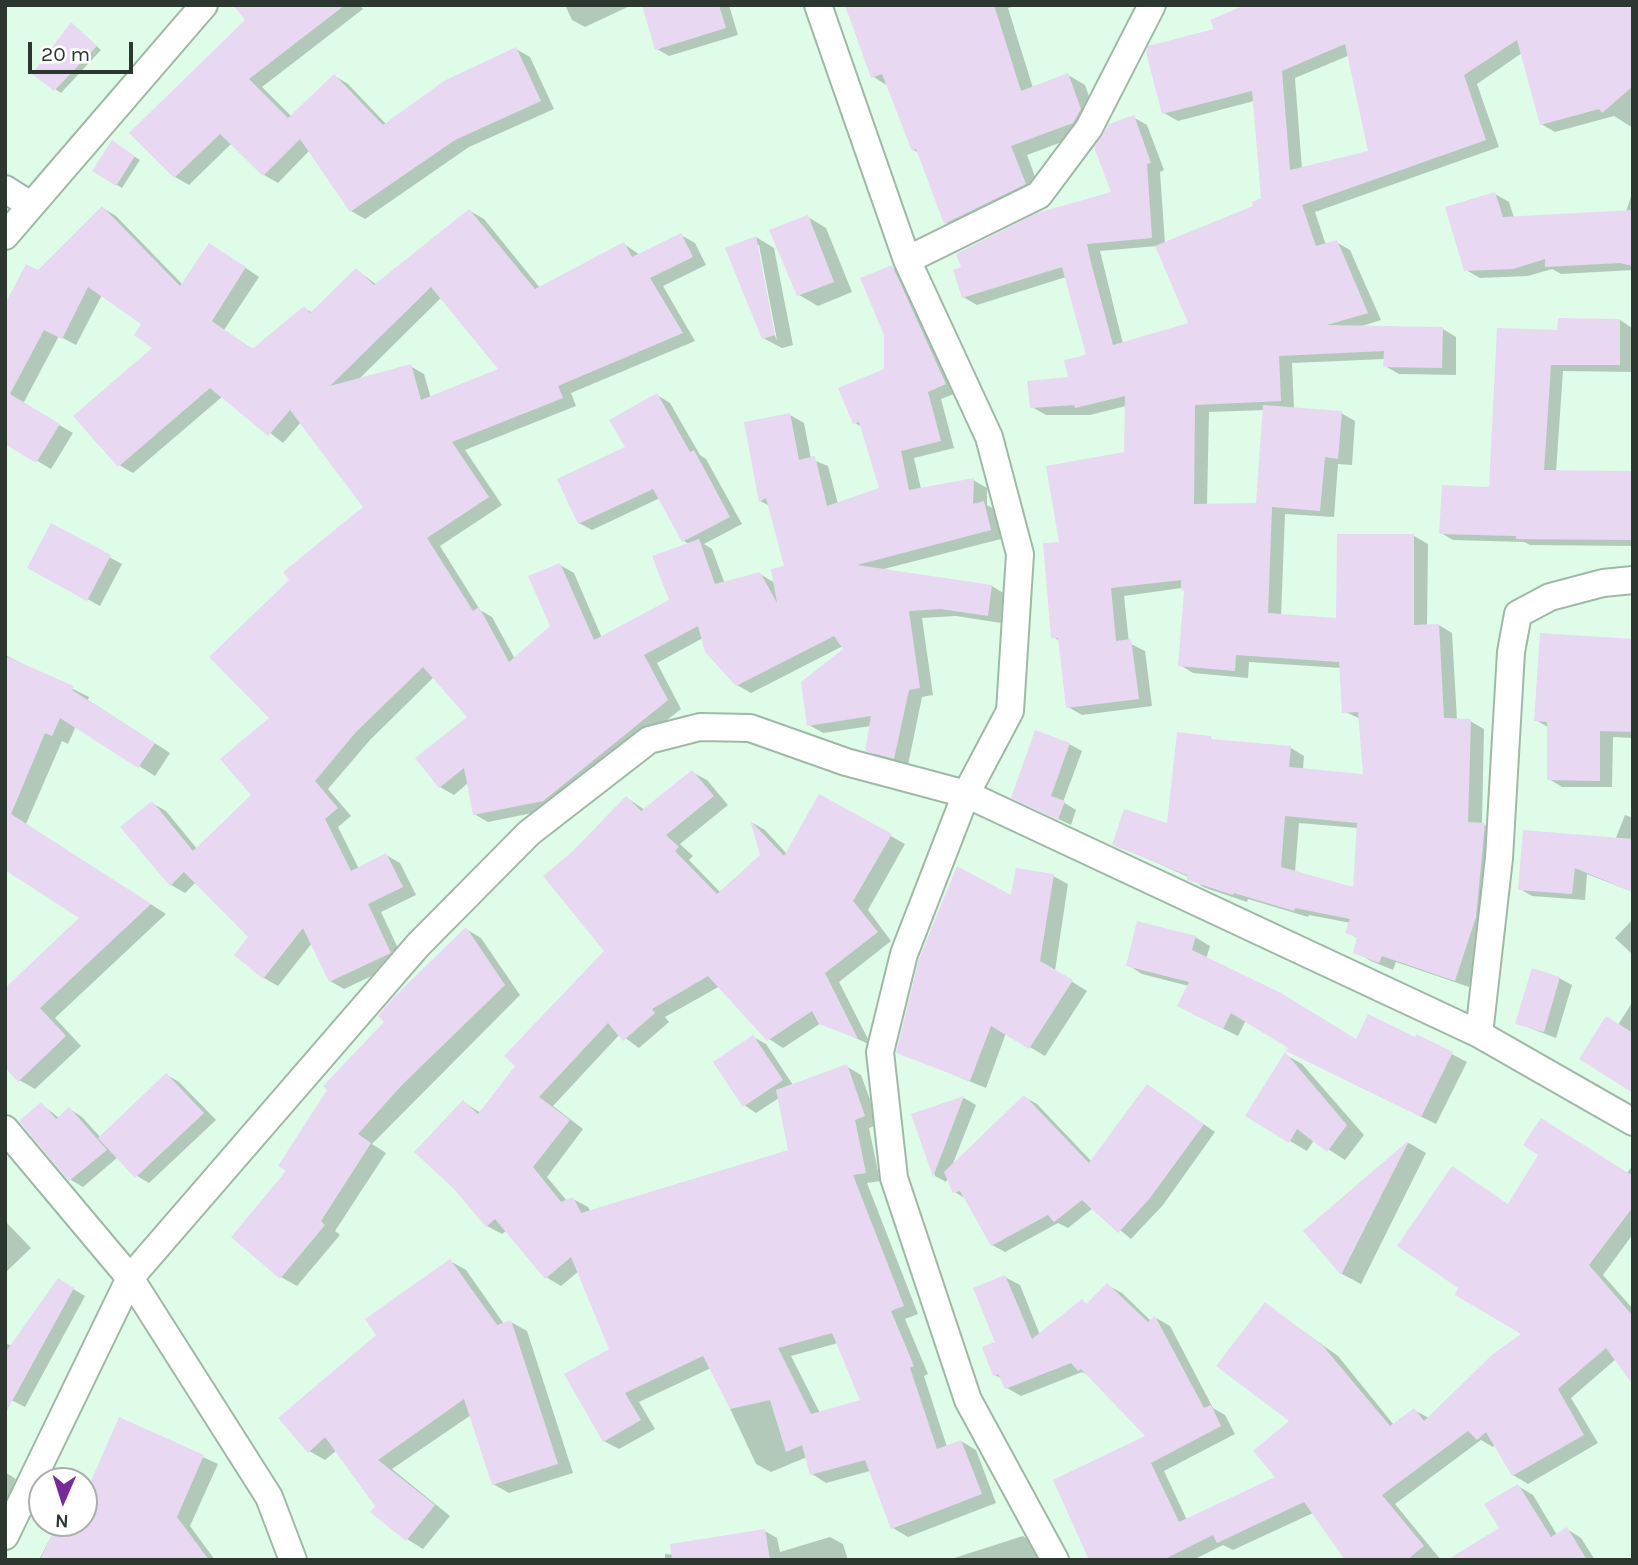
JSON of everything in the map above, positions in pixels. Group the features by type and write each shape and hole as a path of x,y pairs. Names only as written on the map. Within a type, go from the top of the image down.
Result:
{"street":[{"path":"5,236 204,5"},
{"path":"818,5 907,260 989,437 1020,554 1010,711 966,794 904,954 880,1052 894,1178 968,1399 1055,1560"},
{"path":"907,260 1039,195 1088,128 1152,5"},
{"path":"5,189 30,205"},
{"path":"1479,1034 1499,858 1511,652 1518,614 1550,597 1603,583 1633,580"},
{"path":"5,1536 130,1278 418,945 529,833 649,740 700,727 750,728 846,761 966,794 1479,1034 1633,1122"},
{"path":"5,1129 130,1278 269,1497 293,1560"}],"building":[{"path":"233,5 345,5 249,79 288,118 334,74 383,125 444,81 516,47 541,101 455,140 350,212 300,139 263,176 220,134 174,178 129,133 245,20"},
{"path":"642,5 719,5 726,28 655,50"},
{"path":"845,5 994,5 1021,91 1068,73 1081,109 1073,123 1011,146 1026,184 944,224 916,149 912,151 882,74 871,78"},
{"path":"1245,5 1633,5 1633,86 1602,113 1599,109 1540,125 1517,40 1464,75 1486,140 1302,205 1316,246 1337,240 1368,313 1327,325 1443,327 1442,368 1383,367 1384,351 1279,356 1281,401 1195,405 1194,504 1256,503 1263,405 1342,411 1338,459 1325,457 1320,511 1272,507 1268,613 1336,618 1337,534 1414,534 1414,625 1439,624 1444,718 1471,719 1468,822 1485,823 1476,917 1455,981 1382,956 1379,963 1353,953 1357,937 1345,933 1350,919 1295,908 1294,911 1234,893 1233,895 1187,880 1187,875 1112,845 1124,809 1167,823 1177,732 1211,736 1211,739 1291,746 1289,767 1363,774 1358,712 1342,713 1339,662 1236,655 1235,671 1178,666 1184,591 1181,590 1181,580 1111,588 1116,641 1131,639 1139,699 1066,708 1058,638 1051,638 1043,543 1059,542 1046,466 1124,452 1125,396 1075,408 1074,405 1030,408 1027,381 1068,377 1064,360 1086,355 1062,267 962,298 953,270 961,267 956,254 1037,213 1111,192 1094,147 1109,124 1134,115 1151,163 1147,164 1152,238 1087,244 1090,259 1113,345 1188,323 1155,246 1253,206 1252,202 1261,198 1252,91 1162,114 1146,52 1148,46 1214,29 1210,20","holes":["1345,44 1368,151 1290,170 1282,71","1285,816 1357,823 1353,887 1281,867"]},
{"path":"71,22 97,46 54,91 32,74"},
{"path":"112,140 135,156 116,186 92,171"},
{"path":"1495,192 1503,217 1633,210 1633,266 1620,263 1545,267 1545,259 1513,269 1464,271 1445,207"},
{"path":"102,206 180,286 209,243 246,267 212,321 252,349 304,306 310,313 356,268 374,285 469,209 535,289 624,242 632,257 681,233 693,257 650,278 683,333 558,386 563,398 452,442 489,497 427,538 473,611 479,607 509,662 550,626 528,576 560,563 594,640 669,600 652,556 699,539 715,584 760,572 777,603 771,569 784,566 766,498 759,502 744,422 790,413 799,460 815,456 827,506 879,488 859,422 853,424 838,388 884,369 884,335 860,278 892,265 946,384 928,392 941,441 901,451 909,490 974,478 973,504 984,501 991,530 857,565 992,585 988,616 941,609 909,611 920,688 909,690 894,759 865,751 871,716 807,726 801,682 843,649 834,636 736,686 705,652 698,626 644,655 668,700 543,801 473,815 464,768 439,788 415,758 467,717 423,667 356,732 315,781 338,808 325,819 351,871 386,853 403,887 368,904 391,953 329,982 303,928 263,979 234,955 248,937 184,872 170,886 120,827 152,801 193,851 251,795 220,759 269,718 209,657 289,580 283,572 363,507 290,410 268,436 210,388 118,467 73,416 152,348 134,335 141,324 88,287 62,339 44,330 10,394 60,424 36,463 5,444 5,304 26,264 38,270","holes":["431,287 498,369 421,400 411,364 330,386"]},
{"path":"808,215 834,282 797,296 769,230"},
{"path":"756,236 775,335 762,339 725,248"},
{"path":"1558,318 1620,319 1620,365 1551,365 1544,470 1633,471 1633,540 1516,539 1516,536 1439,534 1442,485 1489,487 1497,328 1557,330"},
{"path":"657,393 690,452 694,450 730,517 682,542 653,489 578,524 557,479 625,447 609,420"},
{"path":"51,523 111,555 87,601 27,568"},
{"path":"1540,633 1633,639 1633,732 1600,731 1600,781 1547,780 1547,722 1534,721"},
{"path":"5,656 74,686 72,690 155,743 138,768 60,718 52,736 45,733 11,814 151,904 40,1008 66,1036 18,1082 5,1068 5,988 79,918 5,870"},
{"path":"1035,730 1070,743 1051,796 1065,801 1058,820 1011,798"},
{"path":"692,770 714,796 666,835 679,847 675,851 717,894 760,855 750,820 784,856 819,794 892,834 853,901 878,932 825,973 858,1039 819,1024 812,1011 767,1041 708,976 652,1009 655,1013 623,1041 608,1023 539,1097 570,1120 533,1167 561,1202 573,1197 581,1213 788,1150 776,1090 847,1064 865,1116 855,1120 866,1173 853,1175 904,1306 891,1311 914,1366 910,1368 937,1449 961,1440 982,1494 891,1529 865,1460 810,1475 802,1445 786,1452 770,1400 730,1409 703,1356 625,1393 641,1420 603,1442 564,1374 609,1349 571,1257 545,1279 495,1219 486,1227 454,1189 414,1152 463,1100 478,1114 515,1066 504,1056 604,951 543,876 573,851 626,796 641,811","holes":["832,1333 860,1400 811,1414 778,1348"]},
{"path":"1523,830 1633,839 1633,892 1575,868 1572,894 1518,890"},
{"path":"957,866 1011,895 1016,868 1054,874 1040,961 1073,980 1029,1049 991,1026 970,1081 896,1053 919,959"},
{"path":"1137,921 1196,936 1192,950 1281,993 1356,1039 1368,1014 1453,1052 1421,1117 1286,1051 1288,1048 1231,1013 1223,1029 1177,1006 1189,982 1126,966"},
{"path":"466,927 505,985 402,1085 358,1134 371,1143 321,1221 325,1225 280,1279 231,1237 286,1171 278,1166 327,1090 323,1086 384,1022 378,1016 394,997"},
{"path":"1532,968 1560,977 1544,1032 1515,1024"},
{"path":"1606,1016 1633,1033 1633,1093 1579,1059"},
{"path":"753,1035 783,1080 743,1107 713,1062"},
{"path":"1285,1052 1347,1125 1327,1152 1297,1129 1289,1143 1245,1116"},
{"path":"166,1073 204,1113 135,1178 98,1138"},
{"path":"1147,1084 1204,1124 1150,1198 1118,1233 1082,1200 1054,1222 1048,1215 991,1246 960,1191 953,1193 944,1172 1024,1095 1089,1163"},
{"path":"964,1096 933,1177 911,1114"},
{"path":"41,1102 56,1119 69,1107 107,1150 69,1181 19,1121"},
{"path":"1541,1118 1633,1176 1633,1207 1589,1265 1633,1316 1633,1385 1606,1348 1558,1389 1584,1435 1512,1476 1486,1432 1477,1440 1468,1431 1382,1495 1424,1546 1407,1560 1345,1560 1304,1502 1217,1543 1213,1535 1163,1560 1089,1560 1053,1480 1145,1436 1081,1369 1078,1371 1071,1363 1005,1389 998,1374 993,1376 982,1347 995,1342 973,1288 1005,1275 1032,1339 1082,1299 1086,1304 1107,1283 1148,1322 1155,1316 1204,1408 1211,1405 1221,1426 1151,1463 1179,1522 1275,1477 1253,1451 1289,1421 1216,1366 1265,1302 1323,1346 1390,1426 1414,1408 1424,1421 1493,1354 1521,1334 1455,1295 1458,1288 1397,1246 1452,1166 1508,1204 1538,1155 1523,1145"},
{"path":"1409,1141 1341,1275 1303,1231"},
{"path":"450,1259 497,1325 511,1320 558,1464 492,1485 464,1399 378,1460 435,1505 406,1541 370,1512 375,1506 325,1437 308,1453 278,1418 376,1335 365,1319"},
{"path":"58,1278 74,1288 5,1414 5,1353"},
{"path":"119,1417 204,1455 177,1517 209,1560 40,1560 51,1537 98,1537 97,1467"},
{"path":"1518,1484 1551,1537 1567,1527 1587,1560 1447,1560 1499,1528 1484,1504"},
{"path":"765,1529 770,1560 672,1560 670,1544"}]}
